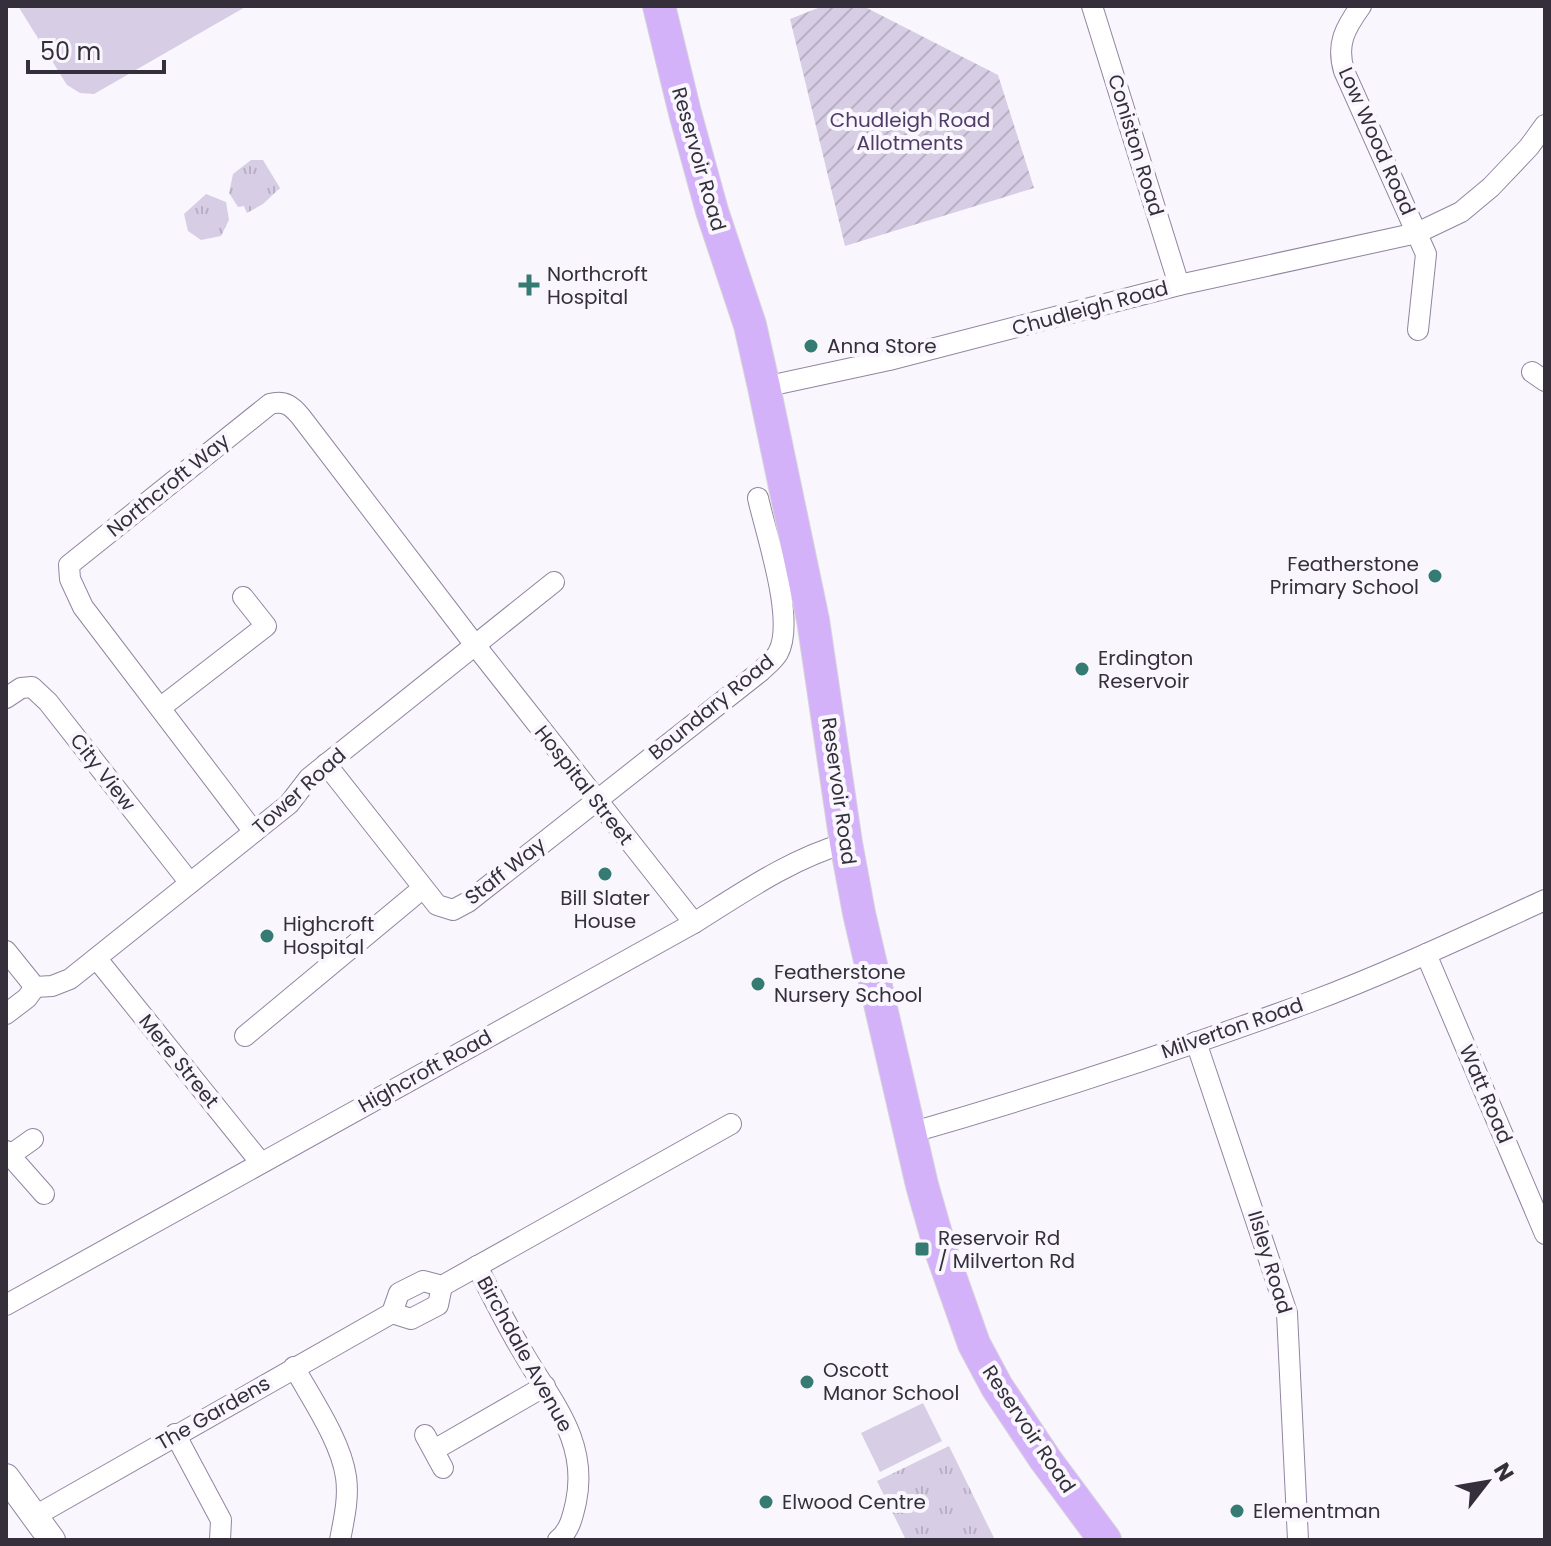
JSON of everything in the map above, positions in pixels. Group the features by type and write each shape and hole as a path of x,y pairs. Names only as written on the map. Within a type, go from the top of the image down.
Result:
{"main road":[{"name":"Reservoir Road","path":"659,6 712,211 750,325 813,620 846,843 910,1133 940,1248 974,1344 1005,1399 1105,1540"}],"street":[{"name":"Coniston Road","path":"1092,6 1179,285"},
{"name":"Low Wood Road","path":"1361,6 1342,37 1339,54 1417,233"},
{"name":"Chudleigh Road","path":"764,387 889,360 1179,285 1417,233 1461,212 1491,187 1545,125"},
{"path":"1417,233 1426,254 1418,330"},
{"name":"Northcroft Way","path":"254,832 83,607 70,579 69,565 270,404 277,402 292,407 301,417 475,645"},
{"name":"Boundary Road","path":"596,800 761,671 778,652 784,632 784,607 758,498"},
{"name":"Tower Road","path":"35,987 52,986 70,979 97,959 289,804 309,778 554,582"},
{"path":"160,708 266,626 243,597"},
{"name":"Hospital Street","path":"475,645 694,923"},
{"name":"City View","path":"6,698 21,688 32,687 48,702 190,883"},
{"name":"Staff Way","path":"326,764 437,905 453,910 596,800"},
{"name":"Highcroft Road","path":"6,1305 694,923 802,859 846,843"},
{"path":"245,1036 423,888"},
{"name":"Milverton Road","path":"910,1133 1196,1042 1311,1001 1426,954 1545,900"},
{"path":"6,951 35,987 27,998 6,1014"},
{"name":"Watt Road","path":"1426,954 1545,1234"},
{"name":"Mere Street","path":"97,959 261,1163"},
{"name":"Ilsley Road","path":"1196,1042 1285,1304 1289,1329 1298,1540"},
{"name":"The Gardens","path":"35,1516 392,1313 399,1293 423,1281 442,1286 731,1124"},
{"path":"33,1139 8,1153 44,1194"},
{"name":"Birchdale Avenue","path":"477,1266 522,1351 562,1412 574,1445 581,1479 565,1538"},
{"name":"The Gardens","path":"392,1313 411,1319 438,1305 442,1286"},
{"path":"294,1367 330,1434 346,1474 347,1503 340,1540"},
{"path":"434,1451 545,1386"},
{"path":"175,1434 221,1520 220,1540"},
{"path":"6,1477 52,1540"}],"green space":[{"path":"18,6 247,6 94,94 80,93 67,85"},
{"name":"Chudleigh Road Allotments","path":"823,6 863,6 998,75 1034,188 845,246 790,19"},
{"path":"251,160 263,160 280,188 263,204 247,213 244,206 238,207 229,193 233,174"},
{"path":"206,194 226,202 229,220 221,236 201,240 188,231 184,214"},
{"path":"923,1403 942,1441 880,1472 861,1433"},
{"path":"949,1446 995,1540 906,1540 877,1481"}],"place":[{"name":"Northcroft Hospital","path":"529,285"},
{"name":"Anna Store","path":"811,346"},
{"name":"Featherstone Primary School","path":"1435,576"},
{"name":"Erdington Reservoir","path":"1082,669"},
{"name":"Bill Slater House","path":"605,874"},
{"name":"Highcroft Hospital","path":"267,936"},
{"name":"Featherstone Nursery School","path":"758,984"},
{"name":"Reservoir Rd / Milverton Rd","path":"922,1249"},
{"name":"Oscott Manor School","path":"807,1382"},
{"name":"Elwood Centre","path":"766,1502"},
{"name":"Elementman","path":"1237,1511"}]}
